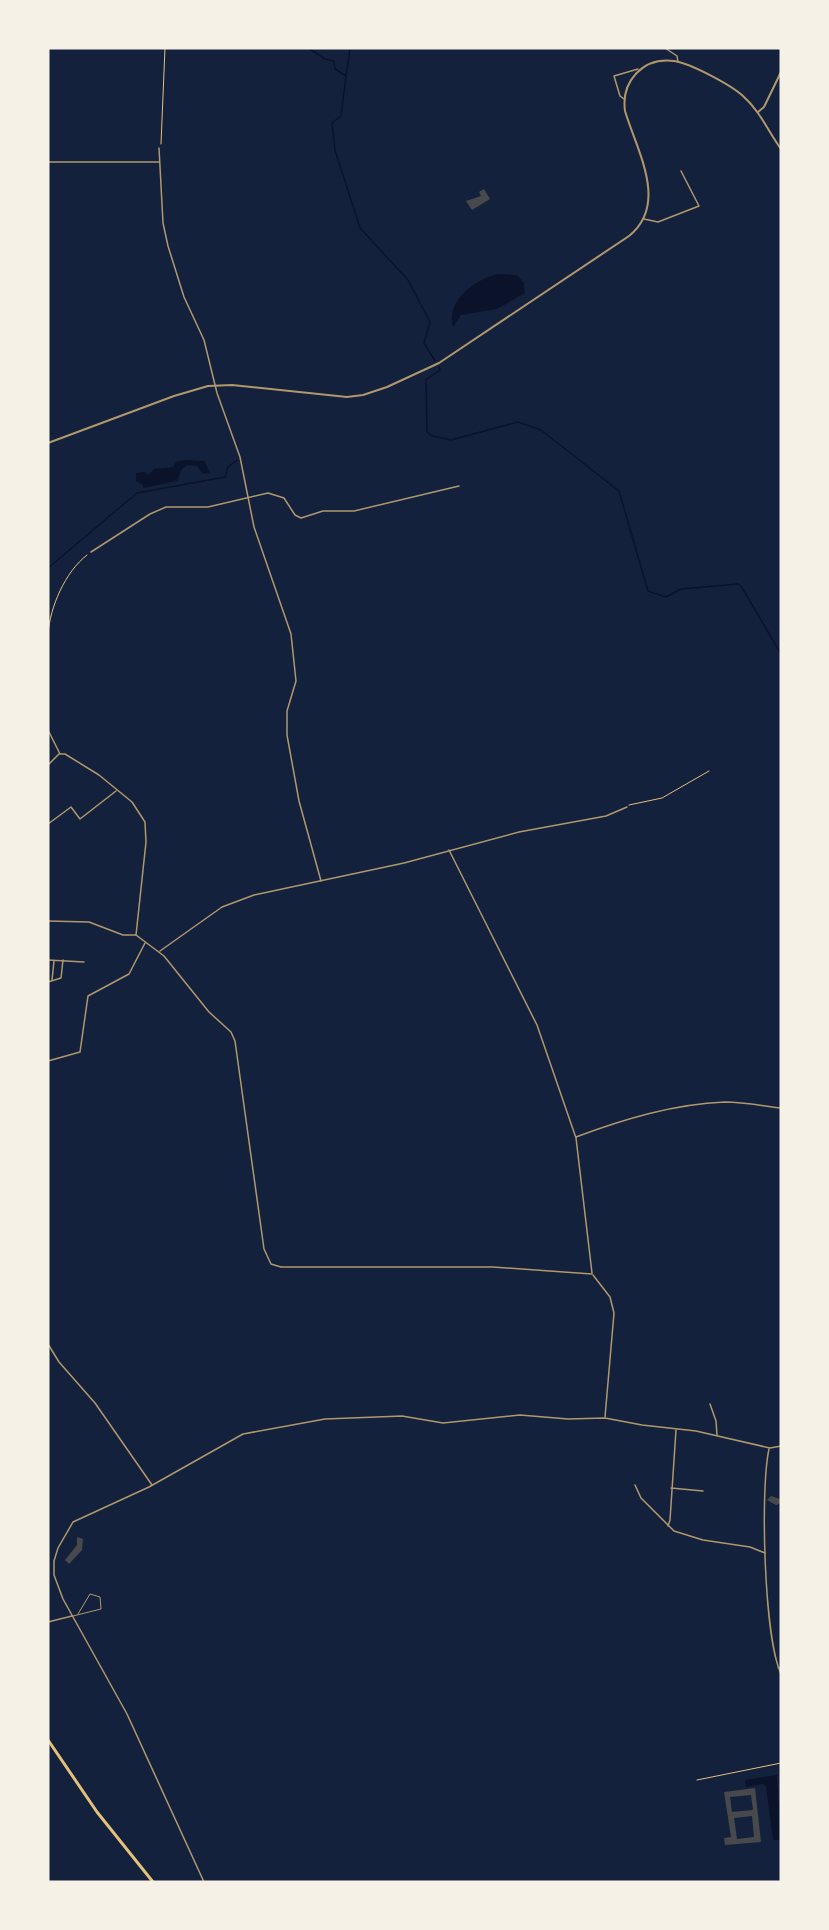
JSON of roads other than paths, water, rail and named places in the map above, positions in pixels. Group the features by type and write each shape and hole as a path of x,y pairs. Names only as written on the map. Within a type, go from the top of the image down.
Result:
{"main road":[{"path":"48,1740 103,1820 153,1882"}],"street":[{"path":"665,48 677,56 678,62"},
{"path":"48,443 174,396 215,385 347,397 363,395 430,368 458,351 629,236 644,219 650,201 649,185 625,111 624,99 628,83 639,70 660,61 678,62 737,91 758,112 781,148"},
{"path":"624,99 620,96 614,76 636,68 639,70"},
{"path":"758,112 764,107 781,72"},
{"path":"159,148 165,236 184,297 204,340 215,385 234,437 254,527 291,634 296,681 287,711 287,735 299,801 321,880"},
{"path":"48,162 159,162"},
{"path":"644,219 658,222 699,206 681,171"},
{"path":"91,552 158,510 179,506 208,507 275,494 284,498 295,515 301,518 323,511 354,511 459,486"},
{"path":"48,730 54,747 60,754 65,754 96,773 117,790 136,808 146,826 136,935"},
{"path":"48,765 60,754"},
{"path":"48,824 71,807 80,819 117,790"},
{"path":"160,951 222,907 269,891 404,863 449,849 519,832 606,816 627,807"},
{"path":"449,849 542,1036 576,1138 592,1274 610,1297 614,1313 605,1418"},
{"path":"48,921 88,922 123,935 136,935 160,951 233,1036 264,1249 271,1264 281,1267 493,1267 592,1274"},
{"path":"48,1061 80,1052 88,996 129,974 145,942"},
{"path":"48,960 84,962"},
{"path":"54,960 50,981 61,978 63,960"},
{"path":"576,1138 633,1117 688,1106 727,1102 781,1108"},
{"path":"48,1344 59,1362 95,1403 152,1485"},
{"path":"710,1404 716,1421 717,1435"},
{"path":"204,1882 127,1714 73,1616 54,1575 54,1561 64,1535 79,1518 152,1485 235,1437 287,1424 325,1419 402,1416 443,1423 520,1415 568,1419 605,1418 717,1435 770,1448 781,1446"},
{"path":"668,1526 676,1429"},
{"path":"770,1448 764,1513 772,1640 781,1674"},
{"path":"635,1485 641,1498 668,1526 696,1539 750,1547 766,1553"},
{"path":"670,1487 704,1491"},
{"path":"48,1622 73,1616"}],"lane":[{"path":"73,1616 101,1609 100,1597 90,1594 78,1614"}],"water":[{"path":"499,274 517,275 524,283 525,293 497,309 461,315 453,327 454,308 464,292 481,280"},
{"path":"205,461 210,473 203,474 197,466 187,465 182,469 177,481 143,488 143,485 136,481 136,473 145,472 148,475 154,469 173,467 176,462"},
{"path":"777,1775 781,1840 773,1840 766,1787 763,1784 746,1787 745,1780"}],"waterway":[{"path":"308,48 325,59 334,61 335,69 346,76 350,48"},
{"path":"346,76 341,116 332,123 335,150 360,228 408,280 430,322 424,343 435,361"},
{"path":"439,367 440,370 426,380 427,432 432,436 451,440 518,422 541,430 619,491 648,591 666,597 681,589 738,584 781,654"},
{"path":"48,568 137,493 225,477 228,467 237,460"}]}
